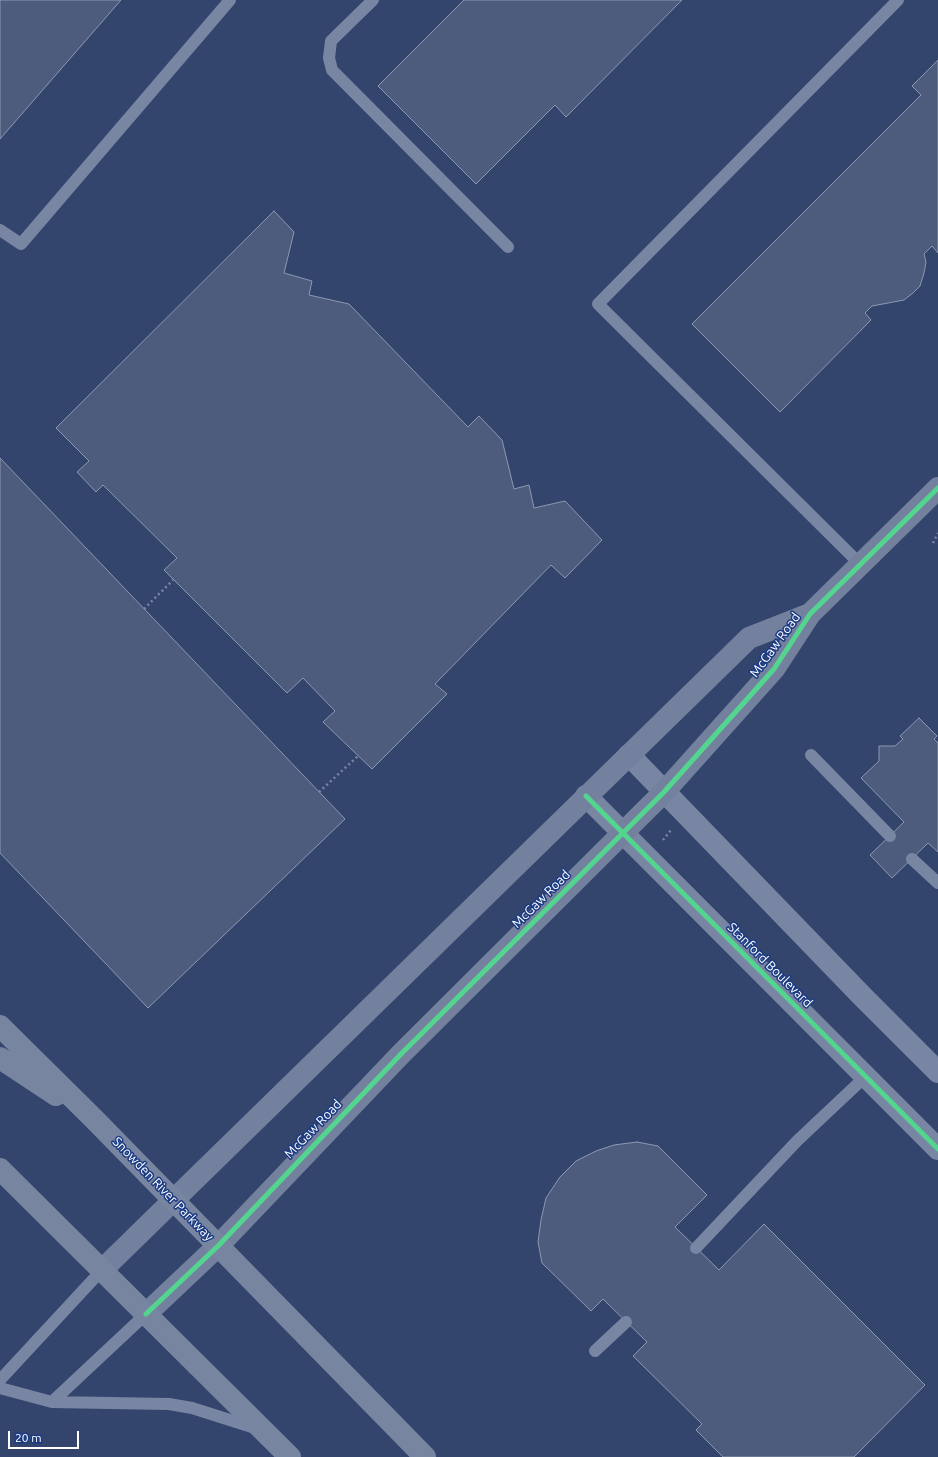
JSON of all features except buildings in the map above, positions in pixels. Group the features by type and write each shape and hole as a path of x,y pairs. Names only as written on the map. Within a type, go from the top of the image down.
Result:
{"main road":[{"name":"Snowden River Parkway","path":"0,1026 94,1119 425,1457"},
{"path":"0,1058 94,1119"},
{"path":"0,1169 101,1271 290,1457"}],"street":[{"name":"McGaw Road","path":"146,1314 218,1246 401,1054 664,792 774,669 810,614 938,488"},
{"name":"McGaw Road","path":"101,1271 749,638 810,614"},
{"path":"629,754 664,792 938,1072"},
{"name":"Stanford Boulevard","path":"586,796 938,1149"}],"lane":[{"path":"0,230 21,244 230,0"},
{"path":"373,0 331,41 329,58 332,70 508,247"},
{"path":"860,565 598,304 898,0"},
{"path":"811,755 890,836"},
{"path":"912,859 938,883"},
{"path":"696,1248 797,1141 866,1076"},
{"path":"0,1380 101,1271"},
{"path":"52,1402 146,1314"},
{"path":"595,1351 626,1322"},
{"path":"0,1388 52,1402 168,1404 192,1408 262,1430"}],"path":[{"path":"933,542 938,533"},
{"path":"144,609 174,580"},
{"path":"319,792 358,756"},
{"path":"660,843 673,829"}],"cycle path":[{"path":"146,1314 218,1246 401,1054 664,792 774,669 810,614 938,488"},
{"path":"586,796 938,1149"}]}
